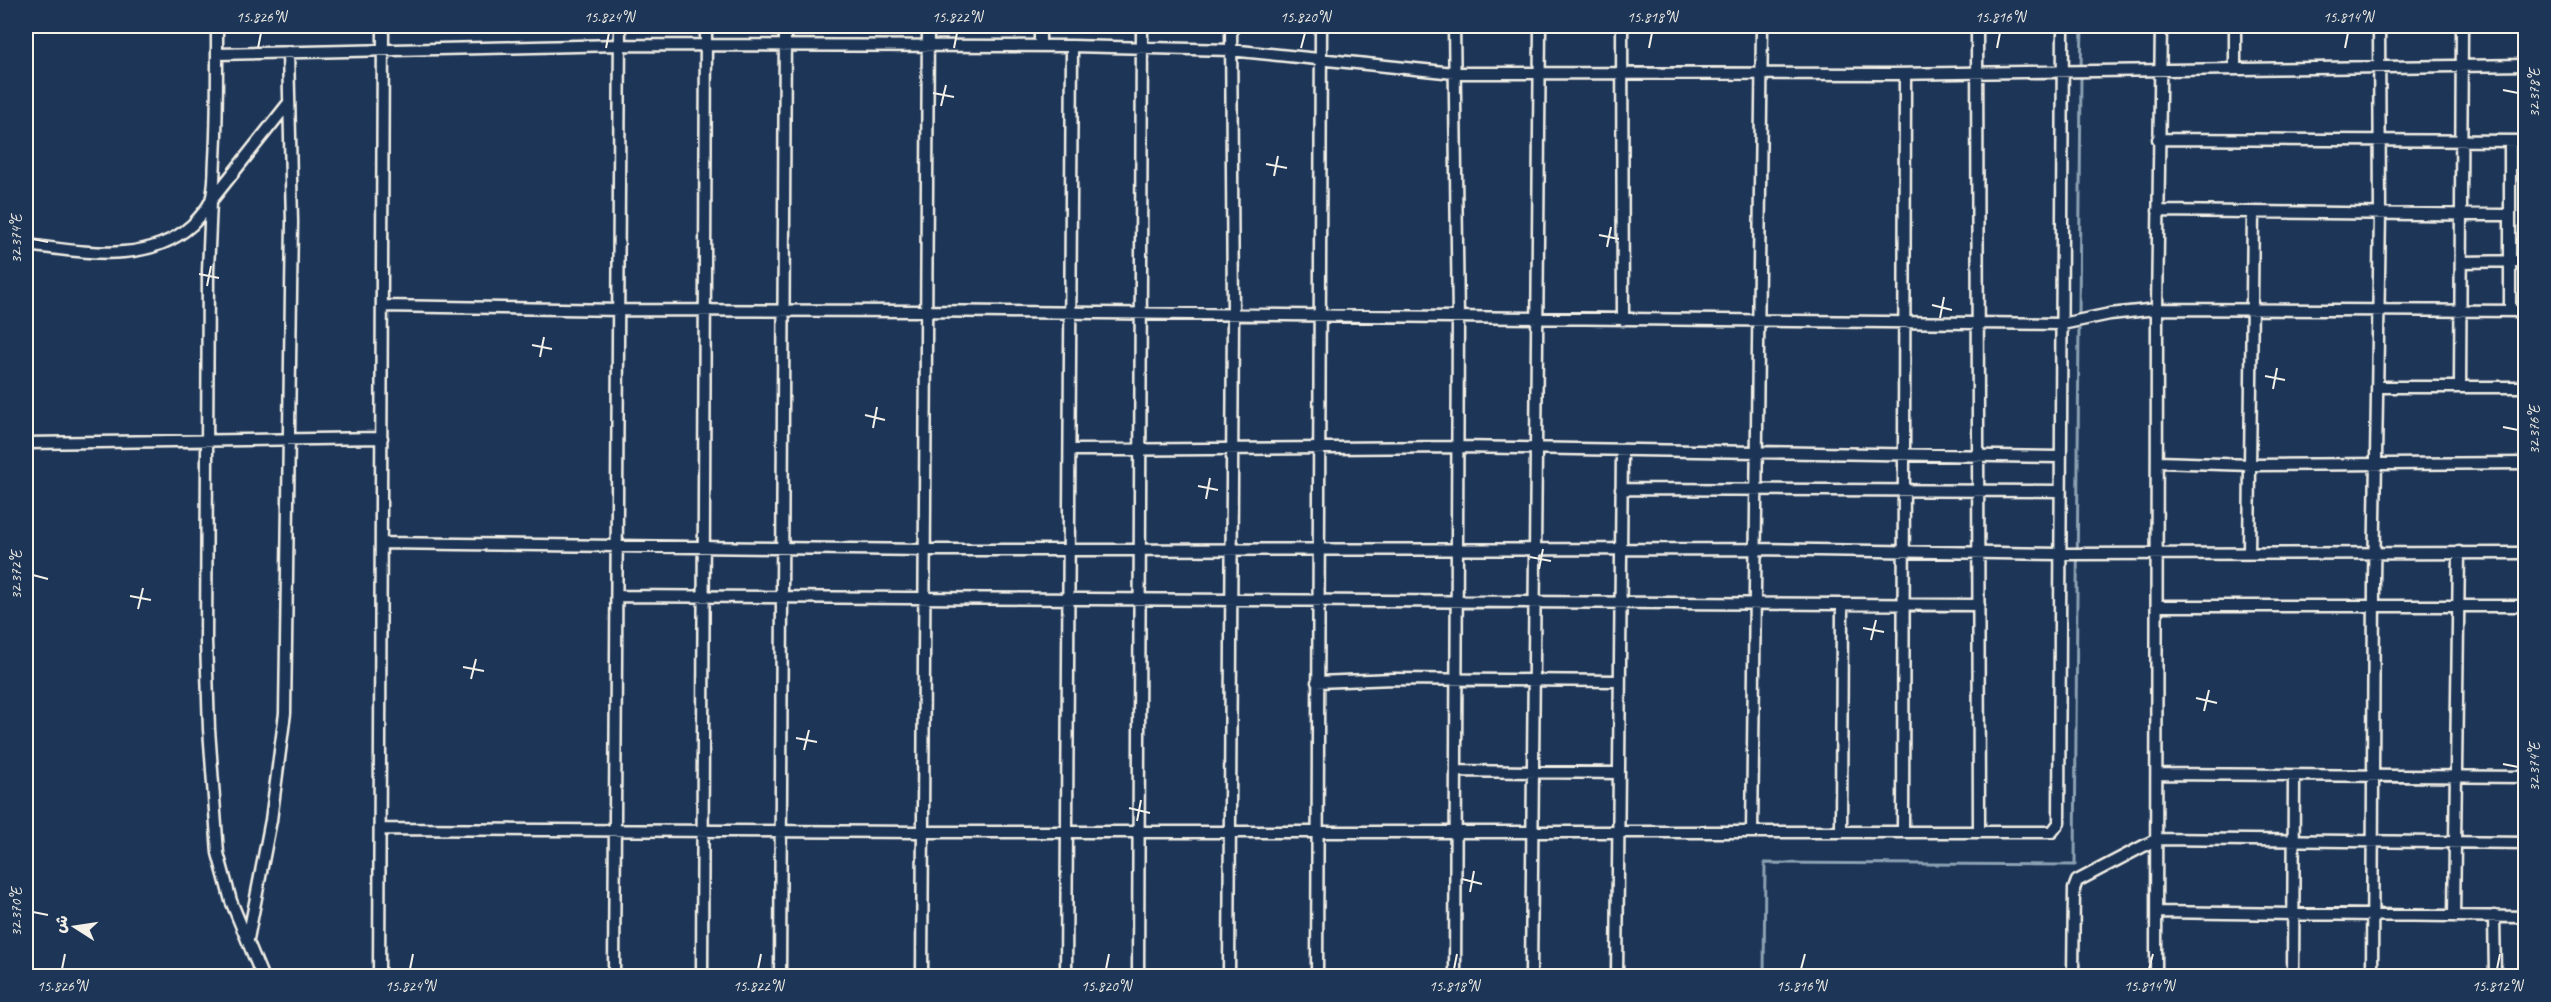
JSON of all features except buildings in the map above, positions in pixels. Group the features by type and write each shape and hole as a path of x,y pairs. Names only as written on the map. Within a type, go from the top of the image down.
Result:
{"street":[{"path":"217,26 217,131 211,201 205,441 208,729 218,854 223,879 262,976"},
{"path":"379,976 382,26"},
{"path":"614,976 620,26"},
{"path":"702,976 706,26"},
{"path":"780,976 785,26"},
{"path":"922,976 928,26"},
{"path":"1040,26 1040,45"},
{"path":"1138,976 1142,26"},
{"path":"1229,976 1233,314 1231,26"},
{"path":"1317,976 1321,26"},
{"path":"1454,26 1458,319 1455,976"},
{"path":"1531,976 1540,26"},
{"path":"1622,26 1623,320"},
{"path":"1752,832 1762,26"},
{"path":"1977,26 1979,831"},
{"path":"381,829 922,832 2052,832 2059,823 2062,26"},
{"path":"2156,976 2157,309 2161,26"},
{"path":"2235,26 2235,68"},
{"path":"2372,976 2374,552 2380,213 2379,26"},
{"path":"2460,387 2462,26"},
{"path":"217,54 620,45 1040,45 1230,50 1454,73 1905,74 2378,65 2526,65"},
{"path":"1066,976 1072,46"},
{"path":"248,939 271,820 285,713 287,440 292,222 287,105 288,52"},
{"path":"1903,832 1905,74"},
{"path":"26,245 93,253 128,252 155,247 177,238 197,220 287,105"},
{"path":"2158,139 2526,141"},
{"path":"2510,141 2510,311"},
{"path":"2158,211 2510,215"},
{"path":"2249,553 2253,212"},
{"path":"2461,262 2526,261"},
{"path":"382,306 2061,324 2110,314 2157,309 2526,311"},
{"path":"2377,387 2526,387"},
{"path":"26,443 382,438"},
{"path":"1071,450 1458,447 1904,457 2060,457"},
{"path":"1617,976 1622,451"},
{"path":"2158,462 2251,465 2526,463"},
{"path":"1621,489 2060,491"},
{"path":"382,543 925,550 1755,549 1904,553 2459,552 2526,554"},
{"path":"2454,916 2459,552"},
{"path":"618,596 1140,597 1755,604 1979,604"},
{"path":"1841,832 1842,604"},
{"path":"2158,606 2374,608 2526,606"},
{"path":"1317,682 1619,681"},
{"path":"1456,771 1619,773"},
{"path":"2157,774 2294,777 2526,777"},
{"path":"2293,976 2294,777"},
{"path":"2073,976 2074,889 2077,880 2157,839 2526,843"},
{"path":"2156,912 2526,916"},
{"path":"2494,916 2495,976"}],"waterway":[{"path":"2081,69 2082,26"},
{"path":"2079,318 2081,75"},
{"path":"1764,976 1765,863 2075,865 2079,324"}]}
